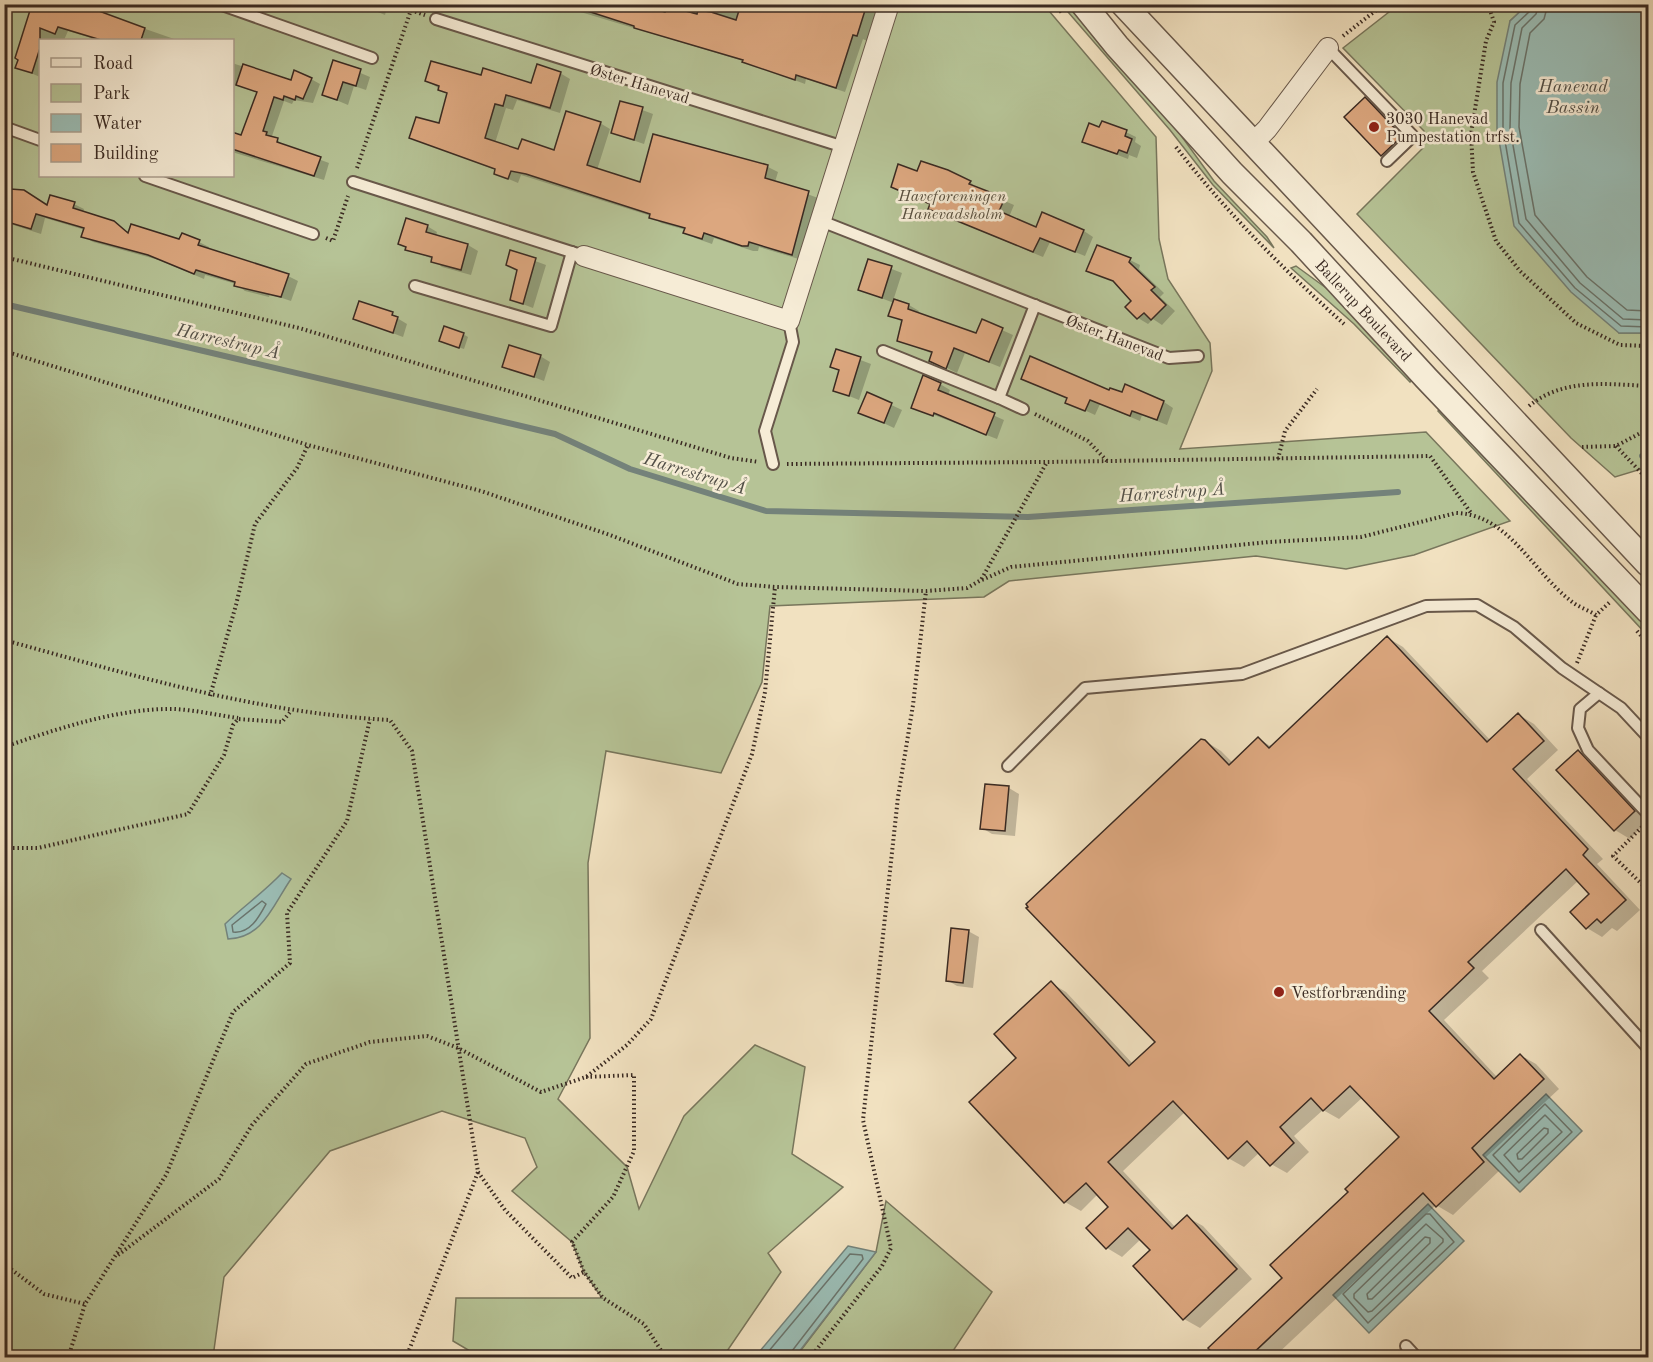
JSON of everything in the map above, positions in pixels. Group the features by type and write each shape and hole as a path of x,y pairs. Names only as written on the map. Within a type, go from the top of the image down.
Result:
{"street":[{"path":"578,254 789,321 889,4"},
{"name":"Ballerup Boulevard","path":"1083,4 1116,46 1232,173 1302,242 1427,379 1648,611"},
{"name":"Ballerup Boulevard","path":"1123,4 1648,564"},
{"path":"1252,144 1267,129 1328,48"}],"lane":[{"path":"219,4 372,57"},
{"name":"Øster Hanevad","path":"436,19 844,147"},
{"path":"1328,48 1413,136 1387,161"},
{"path":"4,127 39,140"},
{"path":"148,177 313,234"},
{"path":"353,182 578,254 551,326 415,286"},
{"name":"Øster Hanevad","path":"820,221 1169,358 1198,356"},
{"path":"999,398 1035,305"},
{"path":"773,464 765,431 793,342 789,321"},
{"path":"883,351 1023,409"},
{"path":"1008,766 1085,688 1242,674 1426,606 1477,605 1514,627 1572,675 1621,708 1648,737"},
{"path":"1599,693 1580,709 1578,728 1588,750 1648,814"},
{"path":"1541,930 1648,1048"},
{"path":"1406,1346 1417,1358"}],"path":[{"path":"333,241 413,4"},
{"path":"1328,48 1384,4"},
{"path":"1488,4 1494,22 1486,41 1471,134 1473,172 1496,240 1520,271 1576,323 1620,345 1648,346"},
{"path":"4,257 299,328 731,458 773,464 1430,456 1471,513"},
{"path":"4,351 308,445 482,491 610,535 738,584 775,588 926,591 967,588 1011,567 1269,542 1362,537 1456,513 1471,513 1494,524 1571,602 1596,615"},
{"path":"1512,420 1537,400 1554,391 1575,385 1648,386"},
{"path":"1278,459 1285,431 1317,389"},
{"path":"1023,409 1055,422 1088,441 1107,461"},
{"path":"1582,447 1616,446 1648,429"},
{"path":"210,696 236,605 255,524 297,468 308,445"},
{"path":"1616,446 1648,480"},
{"path":"981,580 1047,462"},
{"path":"586,1077 627,1046 651,1019 752,754 765,692 775,588"},
{"path":"810,1358 882,1266 891,1248 864,1120 898,797 913,705 926,591"},
{"path":"1572,675 1596,615 1610,602"},
{"path":"4,640 210,696 291,711 390,720 412,751 478,1172 505,1210 572,1278 584,1272"},
{"path":"4,747 36,736 136,711 176,709 282,722 291,711"},
{"path":"4,848 38,848 188,814 224,755 233,725 238,718"},
{"path":"68,1358 85,1304 166,1176 233,1011 290,963 287,913 347,821 370,719"},
{"path":"1648,820 1613,856 1648,890"},
{"path":"118,1255 219,1179 252,1125 306,1064 369,1042 427,1036 458,1047 541,1092 586,1077 634,1075 634,1151 613,1197 572,1242 584,1272 603,1298 644,1323 666,1358"},
{"path":"406,1358 478,1172"},
{"path":"4,1264 44,1294 85,1304"}],"green space":[{"name":"Haveforeningen Hanevadsholm","path":"5,5 1044,5 1156,137 1159,239 1168,279 1210,343 1212,371 1180,449 1426,432 1510,521 1414,555 1346,569 1256,556 1009,581 984,597 770,606 762,682 721,773 606,751 588,863 590,1038 558,1099 627,1167 639,1209 684,1116 755,1045 805,1067 792,1154 843,1187 768,1253 781,1272 723,1357 480,1357 453,1341 456,1298 602,1298 584,1272 572,1242 512,1191 537,1167 525,1138 442,1111 330,1151 224,1277 213,1357 5,1358"},
{"path":"1062,5 1069,5 1172,123 1214,181 1267,237 1274,248 1213,185 1170,130"},
{"path":"1398,5 1527,5 1510,21 1619,333 1648,333 1648,467 1615,477 1571,438 1357,214 1423,148 1424,131 1343,48"},
{"path":"1296,266 1333,293 1413,377 1410,382 1354,324 1291,268"},
{"path":"1441,408 1648,627 1648,636 1438,411"},
{"path":"886,1201 992,1292 949,1357 795,1358 876,1252"}],"water":[{"name":"Hanevad Bassin","path":"1527,5 1648,5 1648,333 1619,333 1571,292 1514,226 1497,129 1497,82 1510,21"},
{"path":"282,873 291,879 266,918 250,933 228,939 225,924"},
{"path":"1546,1094 1582,1131 1520,1192 1483,1155"},
{"path":"1428,1204 1464,1241 1369,1333 1333,1295"},
{"path":"848,1246 876,1252 795,1357 755,1357"}],"building":[{"path":"32,4 80,4 145,28 141,39 98,39 58,27 55,34 40,28 39,51 32,73 15,68 18,60 15,58"},
{"path":"579,4 639,4 665,12 667,6 697,14 698,10 711,12 736,20 741,4 867,4 857,36 853,35 836,88 796,75 795,80 742,62 743,60 634,28 634,26 578,8"},
{"path":"333,60 361,69 356,86 343,82 337,100 322,95"},
{"path":"431,61 481,75 483,68 531,83 537,64 561,72 550,108 506,95 503,106 495,104 485,138 518,149 522,139 554,150 566,111 601,122 587,165 640,182 653,134 768,165 765,178 809,191 792,255 749,242 748,246 742,246 704,233 702,239 683,233 685,228 649,218 650,214 526,174 511,171 508,179 494,174 495,169 409,138 416,117 439,123 447,93 438,90 439,86 425,81"},
{"path":"243,64 291,80 294,70 312,78 303,99 296,96 295,100 284,96 283,100 274,97 263,131 267,132 266,135 278,138 277,142 321,157 314,176 234,150 234,133 241,135 257,92 236,85"},
{"name":"3030 Hanevad Pumpestation trfst.","path":"1365,97 1402,136 1381,156 1344,117"},
{"path":"620,101 643,107 634,140 611,133"},
{"path":"1102,121 1127,130 1125,136 1132,139 1127,153 1119,150 1117,154 1082,142 1089,123 1099,127"},
{"path":"921,161 948,170 971,181 969,184 1005,198 999,211 1036,227 1042,212 1084,230 1075,252 1040,238 1033,252 928,209 930,204 891,187 898,164 917,171"},
{"path":"10,189 24,190 47,205 50,195 75,202 73,208 114,221 128,233 131,224 179,239 182,233 200,240 198,245 289,274 281,297 234,286 235,282 196,270 194,274 148,255 81,237 84,228 36,214 31,229 4,221 4,205"},
{"path":"406,218 428,225 426,232 468,244 461,270 431,262 432,257 405,250 406,247 398,244"},
{"path":"1097,245 1131,258 1129,262 1155,287 1151,290 1166,305 1151,320 1144,313 1137,319 1125,307 1131,301 1113,281 1086,271"},
{"path":"510,250 536,258 523,304 510,300 517,270 506,265"},
{"path":"868,259 892,266 882,298 858,290"},
{"path":"894,299 909,304 908,309 976,333 982,319 1003,328 989,362 954,348 946,369 929,361 932,352 897,341 902,320 888,316"},
{"path":"359,301 393,312 392,315 398,317 393,333 353,319"},
{"path":"444,326 464,333 459,348 439,341"},
{"path":"509,345 541,355 534,377 502,367"},
{"path":"836,349 861,357 849,396 833,391 839,370 830,367"},
{"path":"1030,356 1109,390 1110,388 1122,392 1125,384 1164,401 1157,420 1132,411 1130,416 1090,400 1085,411 1065,403 1067,398 1021,379"},
{"path":"923,375 941,383 938,390 995,413 986,435 934,413 933,416 911,408"},
{"path":"867,392 892,403 884,423 858,413"},
{"name":"Vestforbrænding","path":"1387,636 1487,742 1518,713 1544,741 1513,769 1588,849 1583,855 1626,900 1601,923 1597,919 1586,929 1570,912 1589,894 1566,869 1468,962 1474,968 1429,1011 1494,1079 1520,1054 1544,1079 1472,1148 1484,1162 1436,1207 1423,1193 1248,1358 1217,1358 1208,1348 1282,1278 1270,1265 1348,1192 1345,1189 1399,1137 1350,1086 1323,1111 1311,1098 1280,1127 1294,1143 1270,1166 1247,1141 1228,1159 1173,1101 1108,1162 1172,1229 1187,1215 1237,1269 1183,1320 1133,1266 1150,1250 1128,1228 1106,1249 1086,1228 1108,1207 1086,1183 1064,1203 969,1102 1016,1058 994,1034 1051,981 1129,1066 1155,1042 1026,908 1028,907 1026,904 1201,739 1205,740 1229,765 1258,737 1269,748"},
{"path":"1578,750 1635,811 1614,831 1556,770"},
{"path":"985,784 1009,786 1005,831 980,829"},
{"path":"951,928 969,930 963,983 946,981"}],"waterway":[{"name":"Harrestrup Å","path":"4,304 555,434 630,469 766,511 1028,517 1398,492"},
{"name":"Harrestrup Å","path":"1642,456 1648,454"}],"place":[{"name":"3030 Hanevad Pumpestation trfst.","path":"1374,127"},
{"name":"Vestforbrænding","path":"1279,992"}]}
